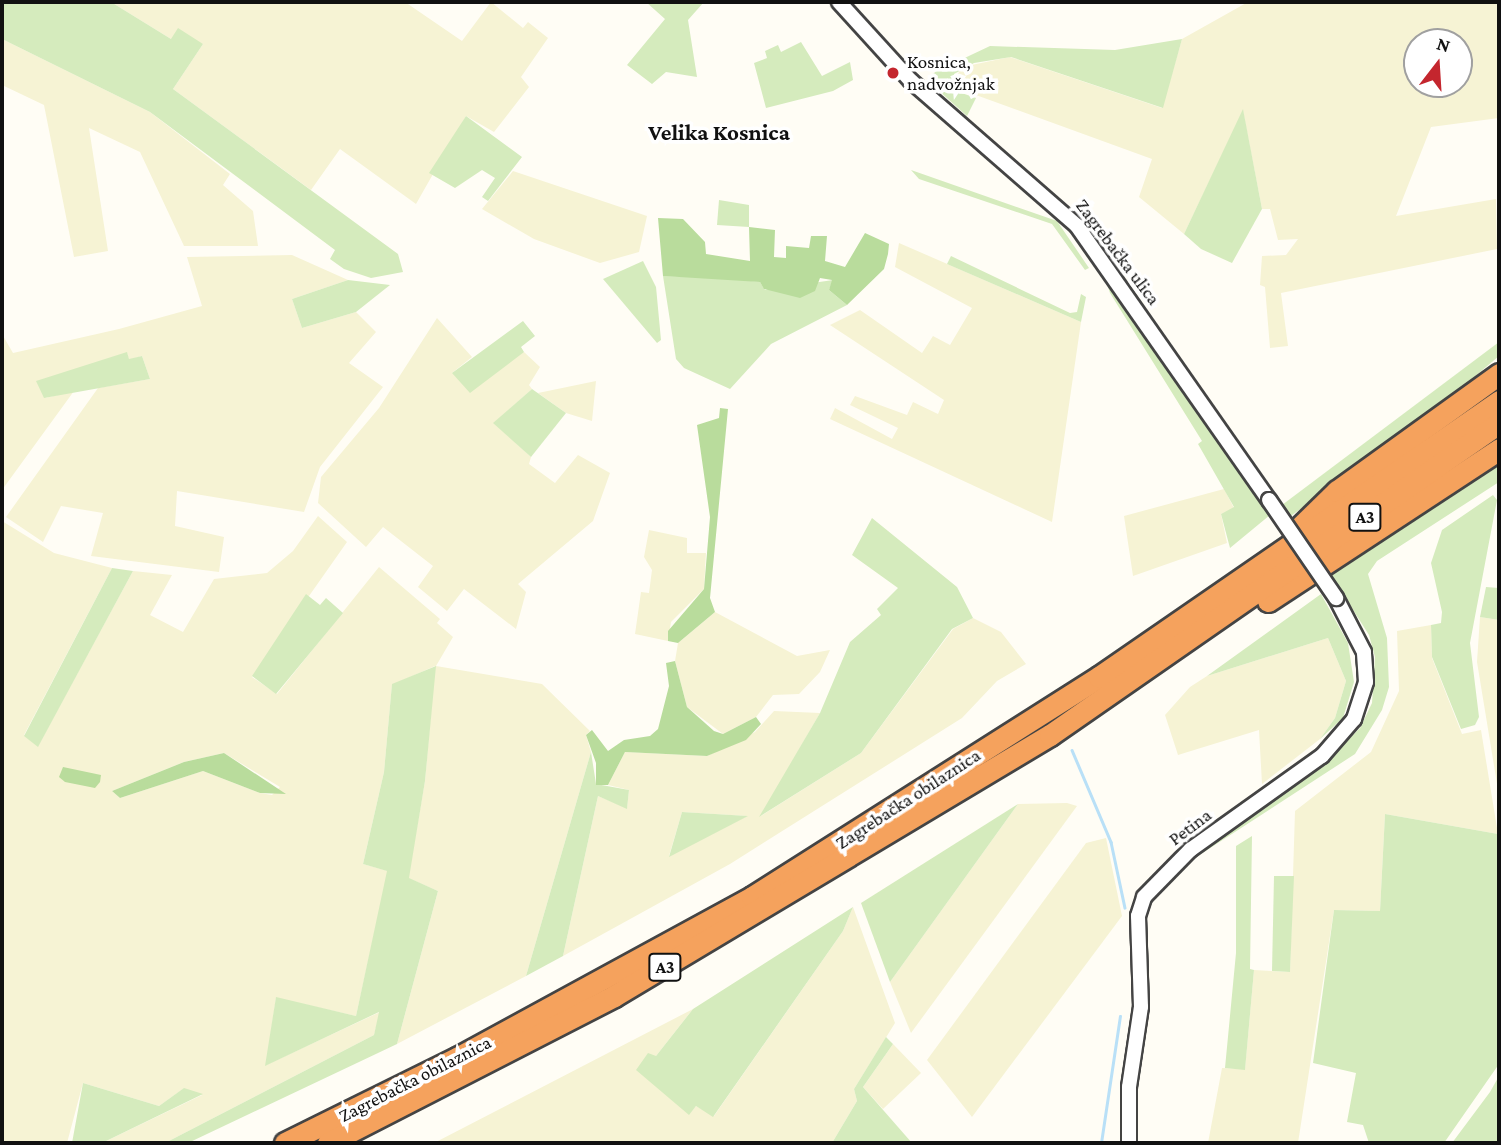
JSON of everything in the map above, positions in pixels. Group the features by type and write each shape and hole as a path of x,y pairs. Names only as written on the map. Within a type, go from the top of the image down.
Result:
{"highway":[{"path":"1252,572 1265,553 1289,537 1336,491 1499,374"},
{"name":"Zagrebačka obilaznica","path":"285,1143 531,1020 752,897 1099,677 1499,401"},
{"name":"Zagrebačka obilaznica","path":"328,1143 602,1003 761,913 1050,736 1499,423"},
{"path":"1230,610 1253,610 1499,449"}],"street":[{"name":"Zagrebačka ulica","path":"839,2 911,81 1077,226 1336,598"},
{"name":"Petina","path":"1129,1143 1129,1087 1142,1007 1138,916 1144,897 1190,850 1322,756 1354,719 1363,697 1366,666 1358,636 1336,598"}],"shaded area":[{"path":"111,2 405,2 462,41 491,2 523,28 528,22 548,38 521,77 529,87 494,132 466,116 416,204 340,149 311,190 173,89 203,44 171,39"},
{"path":"1248,2 1499,2 1499,118 1431,127 1396,216 1496,199 1497,249 1281,293 1288,346 1270,348 1265,287 1260,285 1262,256 1286,255 1298,239 1278,240 1270,209 1262,209 1243,111 1184,234 1139,197 1152,159 951,86 962,67 1010,57 1162,108 1182,39"},
{"path":"2,39 150,112 230,174 223,185 253,211 258,246 184,246 140,152 89,128 108,251 74,257 44,105 2,85"},
{"path":"513,171 647,216 639,252 600,263 534,239 482,209"},
{"path":"899,243 1081,322 1052,522 830,419 835,408 892,439 898,428 850,405 855,396 907,415 913,402 938,414 944,400 830,325 860,310 922,353 933,336 950,345 972,308 895,267"},
{"path":"292,255 348,280 292,299 302,328 356,312 376,332 349,363 383,387 320,467 304,512 177,491 175,526 224,537 219,572 91,556 103,513 61,506 43,542 6,517 98,388 150,379 142,356 129,360 127,353 45,398 74,391 2,490 2,334 13,353 119,329 202,306 187,257"},
{"path":"437,318 472,357 452,373 524,352 540,367 529,385 532,389 494,423 531,457 529,464 555,483 578,455 610,473 593,521 518,584 526,592 516,629 464,589 447,611 418,587 433,566 383,527 366,547 318,503 321,477 379,408"},
{"path":"596,381 592,421 566,413 538,393"},
{"path":"1224,489 1234,508 1221,514 1227,543 1133,576 1124,516"},
{"path":"318,516 347,542 252,677 277,694 379,567 440,619 437,623 453,637 436,666 542,684 590,731 586,735 591,752 526,976 397,1044 438,891 408,878 425,781 435,666 392,685 384,772 363,864 388,871 356,1016 276,998 266,1065 380,1012 374,1035 165,1143 102,1143 202,1095 183,1089 159,1106 83,1083 67,1143 2,1143 2,521 54,553 112,568 24,735 38,746 133,571 172,575 150,615 183,632 214,579 267,573 293,551","holes":["224,753 280,787 272,795 260,793 203,771 120,798 112,791 184,762"]},
{"path":"649,530 687,538 687,553 706,553 704,589 671,622 668,641 635,634 641,592 649,593 652,570 644,557"},
{"path":"715,612 797,656 830,650 820,672 799,694 773,695 756,717 723,734 687,707 675,661 678,643"},
{"path":"1480,617 1499,620 1499,796 1477,662"},
{"path":"973,618 1001,632 1026,664 997,681 962,718 730,864 563,956 598,796 627,808 629,790 608,785 625,752 707,756 755,732 774,711 820,713 761,816 861,753 953,629","holes":["682,812 747,816 669,856"]},
{"path":"1431,625 1432,658 1462,734 1481,730 1498,834 1385,814 1380,911 1334,910 1298,1143 1208,1143 1222,1068 1245,1069 1254,970 1290,972 1295,811 1371,752 1399,691 1397,631"},
{"path":"1328,638 1346,681 1335,718 1320,739 1262,784 1259,730 1178,755 1165,715 1190,687 1207,676"},
{"path":"1067,803 1077,806 911,1033 890,982 1018,804"},
{"path":"1106,838 1122,916 972,1117 927,1060 1086,843"},
{"path":"853,907 895,1023 854,1089 857,1101 832,1143 434,1143 693,1009 656,1056 689,1114 696,1106 714,1116 843,931"},
{"path":"893,1044 921,1073 883,1109 863,1087"}],"green space":[{"path":"2,2 111,2 171,39 178,28 203,44 173,89 398,254 403,272 371,278 344,269 330,259 335,250 150,112 2,39"},
{"path":"646,2 704,2 688,20 697,77 666,72 652,84 627,65 665,19"},
{"path":"1182,39 1163,108 1011,57 974,63 954,74 953,90 976,98 967,116 928,81 935,72 990,46 1115,50"},
{"path":"801,42 822,76 850,62 853,80 833,91 766,108 754,63 767,58 765,51 778,45 781,52"},
{"path":"1243,109 1262,209 1232,263 1201,249 1184,234"},
{"path":"466,116 522,157 488,201 482,197 495,178 482,170 455,188 429,173"},
{"path":"911,170 1057,221 1089,268 1085,270 1052,224 919,179"},
{"path":"719,200 749,205 749,227 717,225"},
{"path":"658,218 683,219 705,242 706,254 750,261 749,227 775,230 774,257 786,258 786,246 809,248 811,236 827,236 825,261 845,267 865,233 889,244 888,254 884,269 847,305 829,290 832,280 820,278 815,291 800,298 764,289 760,282 663,276"},
{"path":"951,256 1070,313 1077,312 1081,294 1086,297 1081,322 947,264"},
{"path":"643,261 656,287 661,340 657,343 603,279"},
{"path":"1102,269 1270,515 1230,548 1221,514 1234,507 1198,444 1202,441 1110,293"},
{"path":"663,276 760,282 765,290 833,280 829,290 847,305 771,344 730,389 684,368 676,359"},
{"path":"348,280 390,285 356,312 302,328 292,299"},
{"path":"523,321 535,336 521,347 524,352 470,393 452,373"},
{"path":"1499,342 1499,356 1460,389 1291,516 1282,505"},
{"path":"127,352 129,359 142,356 150,379 44,398 36,381"},
{"path":"532,389 566,413 531,457 493,423"},
{"path":"720,408 728,409 710,598 715,612 678,643 668,641 668,631 704,589 710,517 697,425 719,418"},
{"path":"1499,459 1499,482 1377,561 1368,574 1387,638 1389,687 1382,710 1355,754 1184,865 1319,769 1360,728 1372,703 1375,657 1369,635 1327,569"},
{"path":"1493,495 1497,500 1470,643 1479,717 1475,725 1461,729 1432,657 1431,625 1441,623 1442,612 1431,563 1442,530"},
{"path":"872,518 957,587 973,618 952,629 861,753 759,817 820,713 850,642 881,615 877,609 898,588 852,555"},
{"path":"112,568 133,571 38,747 24,736"},
{"path":"1486,587 1499,588 1499,620 1480,617"},
{"path":"306,594 320,605 326,598 343,613 276,694 252,676"},
{"path":"1321,594 1348,643 1354,682 1343,718 1320,739 1335,718 1346,681 1328,638 1207,676"},
{"path":"675,661 687,707 714,731 723,734 756,717 761,724 746,740 707,756 625,752 608,785 596,785 596,763 586,735 592,730 608,751 624,740 650,736 658,729 669,686 666,663"},
{"path":"436,666 425,781 409,878 438,891 397,1044 188,1143 165,1143 374,1035 379,1012 265,1066 276,997 356,1016 387,871 363,864 384,772 392,684"},
{"path":"591,752 596,784 629,790 627,809 598,796 563,956 526,976"},
{"path":"224,753 286,794 260,793 203,771 120,798 112,791 184,762"},
{"path":"63,767 101,775 100,782 95,788 65,782 59,777"},
{"path":"1018,804 890,982 861,903"},
{"path":"682,812 748,816 669,857"},
{"path":"1385,814 1498,834 1499,1064 1444,1143 1369,1143 1363,1125 1347,1122 1356,1073 1313,1063 1334,910 1380,911"},
{"path":"1252,836 1250,969 1254,970 1245,1070 1225,1068 1236,953 1236,846"},
{"path":"1274,876 1294,876 1290,972 1272,971"},
{"path":"853,907 843,931 713,1117 696,1106 689,1115 636,1070 648,1053 656,1056 693,1009"},
{"path":"886,1037 893,1044 863,1087 912,1143 832,1143 857,1101 854,1089"},
{"path":"1499,1076 1499,1143 1452,1143 1490,1092"},
{"path":"83,1083 159,1106 184,1088 203,1094 102,1143 72,1143"}],"waterway":[{"path":"1072,750 1111,842 1125,908"},
{"path":"1101,1143 1120,1016"}],"place":[{"name":"Kosnica, nadvožnjak","path":"893,73"}],"district":[{"name":"Velika Kosnica","path":"719,132"}]}
